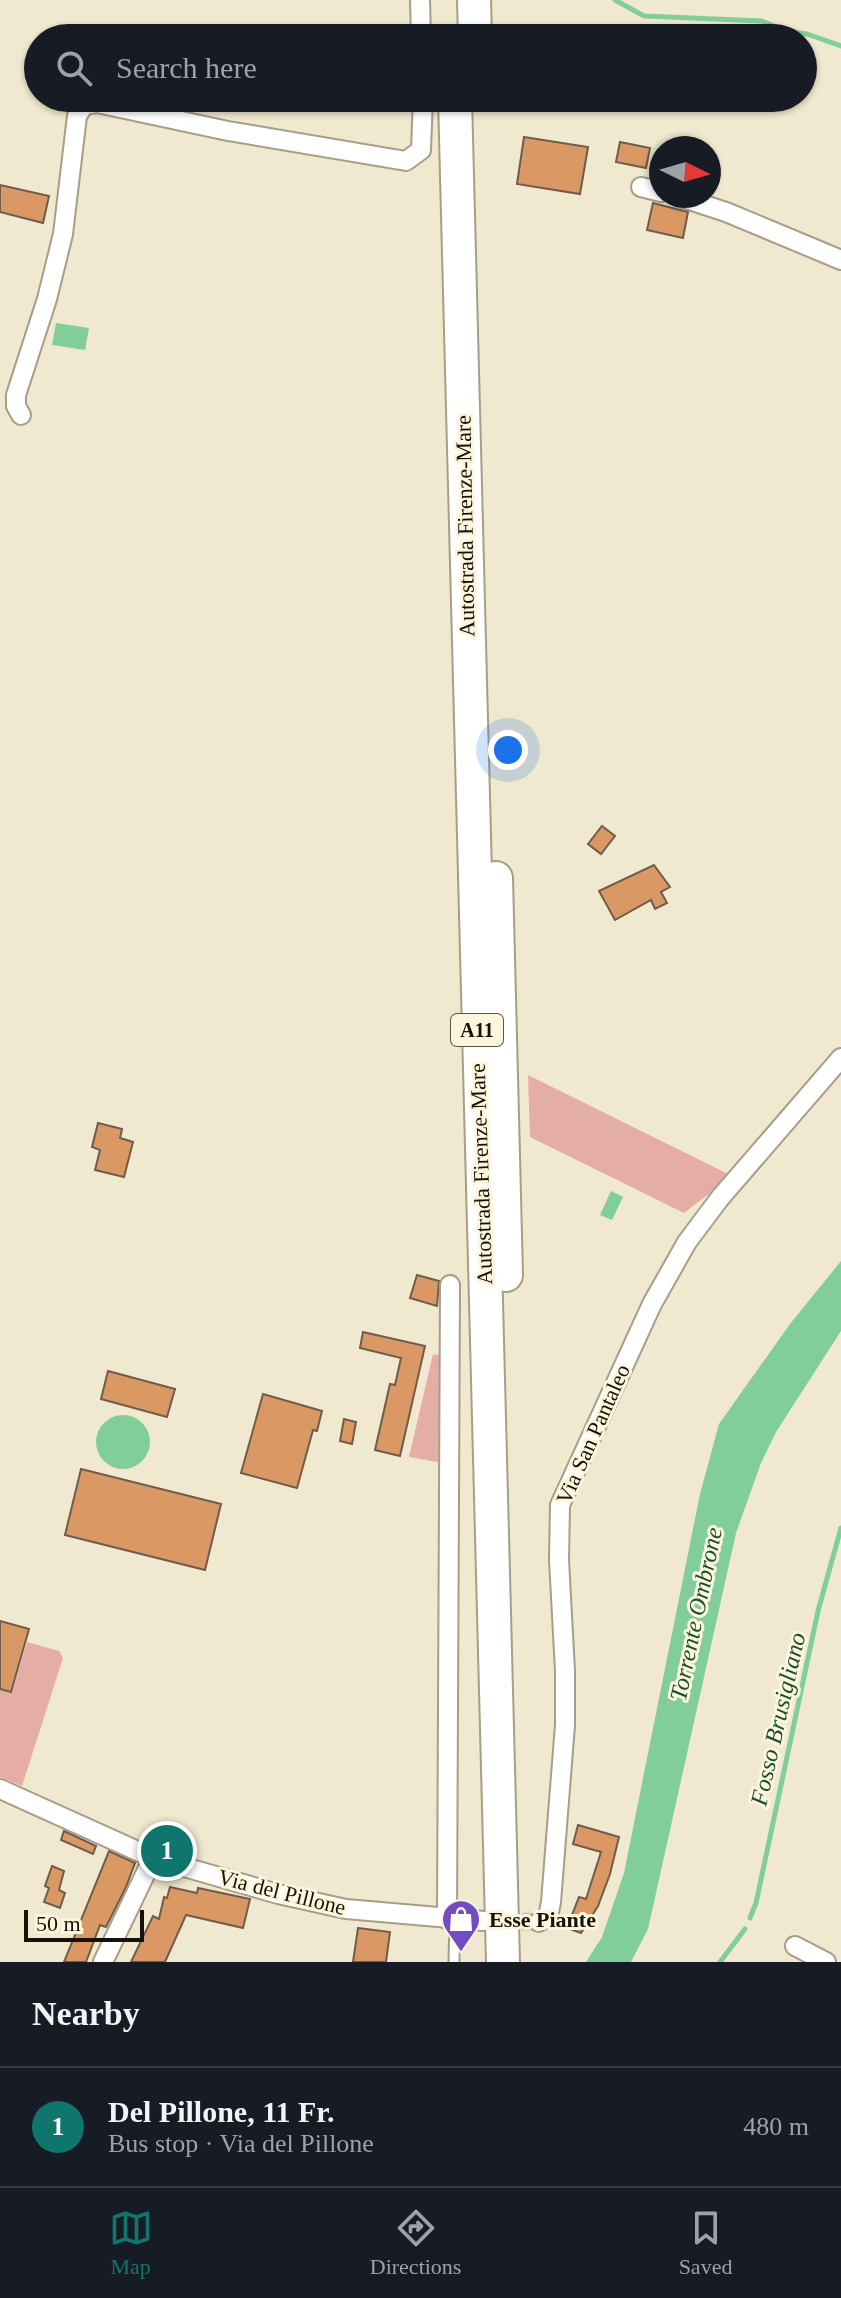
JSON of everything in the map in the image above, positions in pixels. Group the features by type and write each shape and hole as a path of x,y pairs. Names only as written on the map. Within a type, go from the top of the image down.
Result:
{"highway":[{"path":"452,0 453,24"},
{"path":"474,0 475,24"},
{"name":"Autostrada Firenze-Mare","path":"455,112 503,1962"},
{"name":"Autostrada Firenze-Mare","path":"477,112 524,1962"}],"street":[{"path":"420,0 421,24"},
{"path":"21,415 16,406 16,395 56,264 80,112"},
{"path":"139,112 228,131 406,161 421,150 422,112"},
{"path":"641,187 649,189"},
{"path":"714,208 841,260"},
{"name":"Via San Pantaleo","path":"539,1922 548,1917 551,1902 563,1763 565,1671 559,1560 560,1505 652,1304 687,1242 720,1198 841,1058"},
{"path":"450,1285 451,1919"},
{"name":"Via del Pillone","path":"0,1789 153,1858 309,1903 484,1921"},
{"path":"103,1962 153,1858"},
{"path":"795,1946 826,1962"}],"lane":[{"path":"451,1919 454,1962"}],"shaded area":[{"path":"528,1075 732,1176 684,1213 530,1137"},
{"path":"433,1354 446,1357 443,1463 409,1457"},
{"path":"27,1642 59,1651 63,1658 22,1786 0,1777 0,1690 12,1693"}],"water":[{"path":"56,323 89,328 85,350 52,345"},
{"path":"611,1191 623,1197 612,1220 600,1215"},
{"name":"Torrente Ombrone","path":"841,1261 841,1331 776,1432 761,1463 736,1533 648,1929 631,1962 586,1962 602,1937 624,1873 700,1494 719,1424 790,1324"},
{"path":"123,1415 142,1423 150,1442 142,1461 123,1469 104,1461 96,1442 104,1423"}],"building":[{"path":"524,137 588,147 580,194 517,184"},
{"path":"620,142 649,148 646,168 616,162"},
{"path":"0,185 49,196 43,223 0,212"},
{"path":"652,208 688,212 683,238 647,230"},
{"path":"602,826 615,836 601,854 588,844"},
{"path":"654,865 670,887 661,892 667,903 655,909 651,900 615,920 599,891"},
{"path":"98,1123 122,1129 120,1138 133,1142 124,1177 95,1170 100,1150 92,1147"},
{"path":"417,1275 439,1281 437,1306 410,1298"},
{"path":"363,1332 425,1346 400,1456 375,1450 390,1384 395,1385 401,1358 360,1348"},
{"path":"108,1371 175,1389 167,1417 101,1399"},
{"path":"263,1394 322,1411 317,1431 313,1430 297,1488 241,1473"},
{"path":"344,1419 356,1422 352,1444 340,1441"},
{"path":"81,1469 221,1504 205,1570 65,1535"},
{"path":"0,1621 29,1629 11,1692 0,1689"},
{"path":"578,1825 619,1837 598,1906 581,1933 567,1928 579,1897 586,1899 601,1852 573,1844"},
{"path":"64,1831 96,1846 93,1854 61,1840"},
{"path":"109,1851 135,1863 126,1887 106,1927 100,1925 86,1962 64,1962"},
{"path":"52,1866 64,1871 59,1890 65,1893 60,1908 44,1902 49,1888 45,1886"},
{"path":"170,1887 197,1893 198,1888 250,1899 243,1928 186,1915 165,1962 131,1962 153,1916 159,1919 164,1897 167,1898"},
{"path":"358,1928 390,1932 386,1962 353,1962"}],"waterway":[{"path":"615,0 644,16 762,21 769,24"},
{"path":"817,38 841,46"},
{"name":"Fosso Brusigliano","path":"750,1918 756,1903 818,1611 841,1528"},
{"name":"Fosso Brusigliano","path":"720,1962 745,1929"}],"tunnel":[{"path":"495,1921 539,1922"}],"place":[{"name":"Del Pillone, 11 Fr.","path":"167,1851"},
{"name":"Esse Piante","path":"461,1953"}]}
